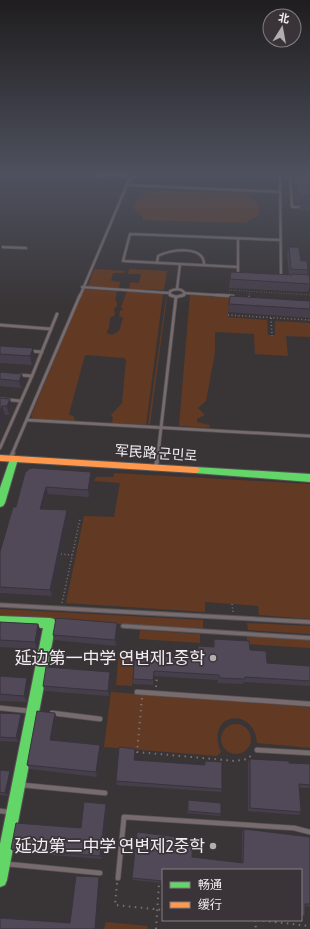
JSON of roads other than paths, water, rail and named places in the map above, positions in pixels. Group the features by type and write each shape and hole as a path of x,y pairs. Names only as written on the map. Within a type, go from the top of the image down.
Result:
{"street":[{"name":"军民路 군민로","path":"0,458 310,478"},
{"path":"0,502 12,459"},
{"path":"0,621 50,623 37,712 19,785 0,880"}],"lane":[{"path":"12,459 82,287 112,218"},
{"path":"280,218 281,279"},
{"path":"238,267 123,261 130,234 280,240"},
{"path":"231,276 238,277 238,239"},
{"path":"0,247 26,248"},
{"path":"157,263 158,256 163,252 184,251 195,252 202,255 204,258 204,265"},
{"path":"177,289 180,264"},
{"path":"82,287 169,292 173,289 177,289 184,291 184,294"},
{"path":"169,292 170,295 176,297 181,297 184,294 249,298"},
{"path":"156,467 176,297"},
{"path":"0,448 32,376 57,314"},
{"path":"0,325 51,329"},
{"path":"28,351 42,352"},
{"path":"13,374 32,376"},
{"path":"0,399 21,401"},
{"path":"27,420 310,436"},
{"path":"0,605 310,622"},
{"path":"122,626 310,638"},
{"path":"137,692 310,704"},
{"path":"0,708 37,712"},
{"path":"48,713 100,719"},
{"path":"257,750 310,753"},
{"path":"19,785 105,793"},
{"path":"0,811 13,813"},
{"path":"118,878 124,817 294,828 310,832"},
{"path":"3,864 100,873"}],"place":[{"name":"延边第一中学 연변제1중학","path":"213,658"},
{"name":"延边第二中学 연변제2중학","path":"213,846"}]}
